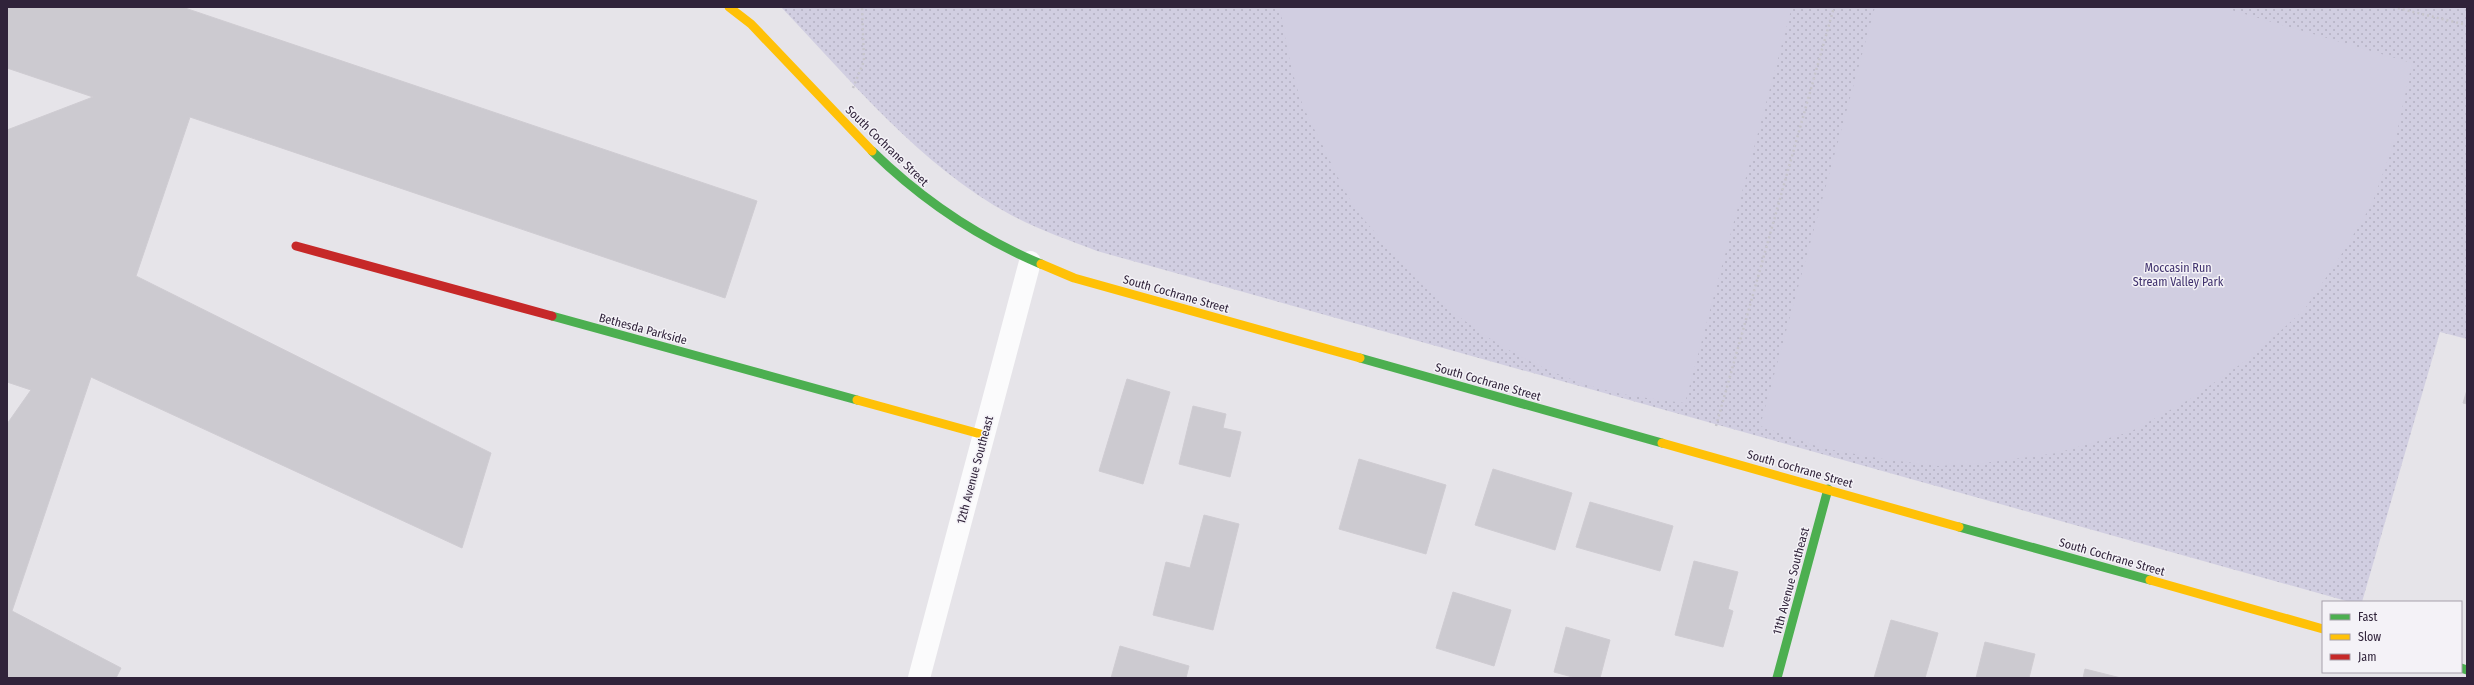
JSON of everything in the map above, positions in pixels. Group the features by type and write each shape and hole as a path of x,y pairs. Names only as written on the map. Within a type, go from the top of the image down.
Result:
{"street":[{"name":"South Cochrane Street","path":"729,7 751,24 836,113 917,192 954,218 1030,262 1074,278 2322,629"},
{"name":"Bethesda Parkside","path":"296,246 984,436"},
{"name":"12th Avenue Southeast","path":"919,678 1030,262"},
{"name":"11th Avenue Southeast","path":"1777,678 1828,489"}],"path":[{"path":"836,113 856,83 864,61 862,7"},
{"path":"1708,456 1834,7"},
{"path":"2393,7 2467,25"}],"green space":[{"name":"Moccasin Run Stream Valley Park","path":"781,7 2467,7 2467,339 2440,332 2362,601 2346,601 1097,251 1043,230 1011,215 978,195 946,172 917,147 861,92"},
{"path":"1280,7 1792,7 1685,403 1612,392 1577,381 1544,368 1512,352 1482,333 1453,312 1426,289 1401,263 1362,217 1353,205 1340,182 1302,103 1289,55"},
{"path":"1875,7 2221,7 2412,63 2396,137 2372,204 2338,260 2304,310 2251,357 2192,398 2130,432 2057,453 1984,463 1938,466 1883,459 1822,448 1760,426"}],"building":[{"path":"7,7 182,7 757,201 725,298 190,117 136,276 491,453 462,548 91,377 12,611 121,668 116,678 7,678 7,424 31,390 7,382 7,130 93,97 7,68"},
{"path":"1127,379 1170,392 1143,484 1099,471"},
{"path":"2467,390 2467,404 2463,403"},
{"path":"1193,406 1226,414 1223,428 1241,432 1230,477 1179,464"},
{"path":"1359,459 1446,485 1426,554 1339,529"},
{"path":"1493,469 1572,493 1555,550 1475,525"},
{"path":"1590,502 1673,526 1660,571 1576,547"},
{"path":"1204,515 1239,524 1213,630 1153,615 1166,562 1190,568"},
{"path":"1694,561 1738,572 1728,609 1733,611 1723,647 1675,635"},
{"path":"1453,592 1511,610 1494,666 1436,648"},
{"path":"1891,620 1938,633 1925,678 1874,678"},
{"path":"1566,627 1610,640 1600,678 1576,678 1554,672"},
{"path":"1985,642 2035,654 2029,678 1976,678"},
{"path":"1120,646 1189,666 1186,678 1111,678"},
{"path":"2085,669 2121,678 2083,678"}],"traffic: fast":[{"path":"872,151 891,169 930,201 994,242 1041,264"},
{"path":"552,316 857,400"},
{"path":"1360,358 1662,443"},
{"path":"1777,678 1828,489"},
{"path":"1959,527 2150,580"},
{"path":"2462,668 2467,670"}],"traffic: slow":[{"path":"729,7 751,24 872,151"},
{"path":"1041,264 1074,278 1360,358"},
{"path":"857,400 984,435"},
{"path":"1662,443 1959,527"},
{"path":"2150,580 2322,629"}],"traffic: jam":[{"path":"296,246 552,316"}]}
